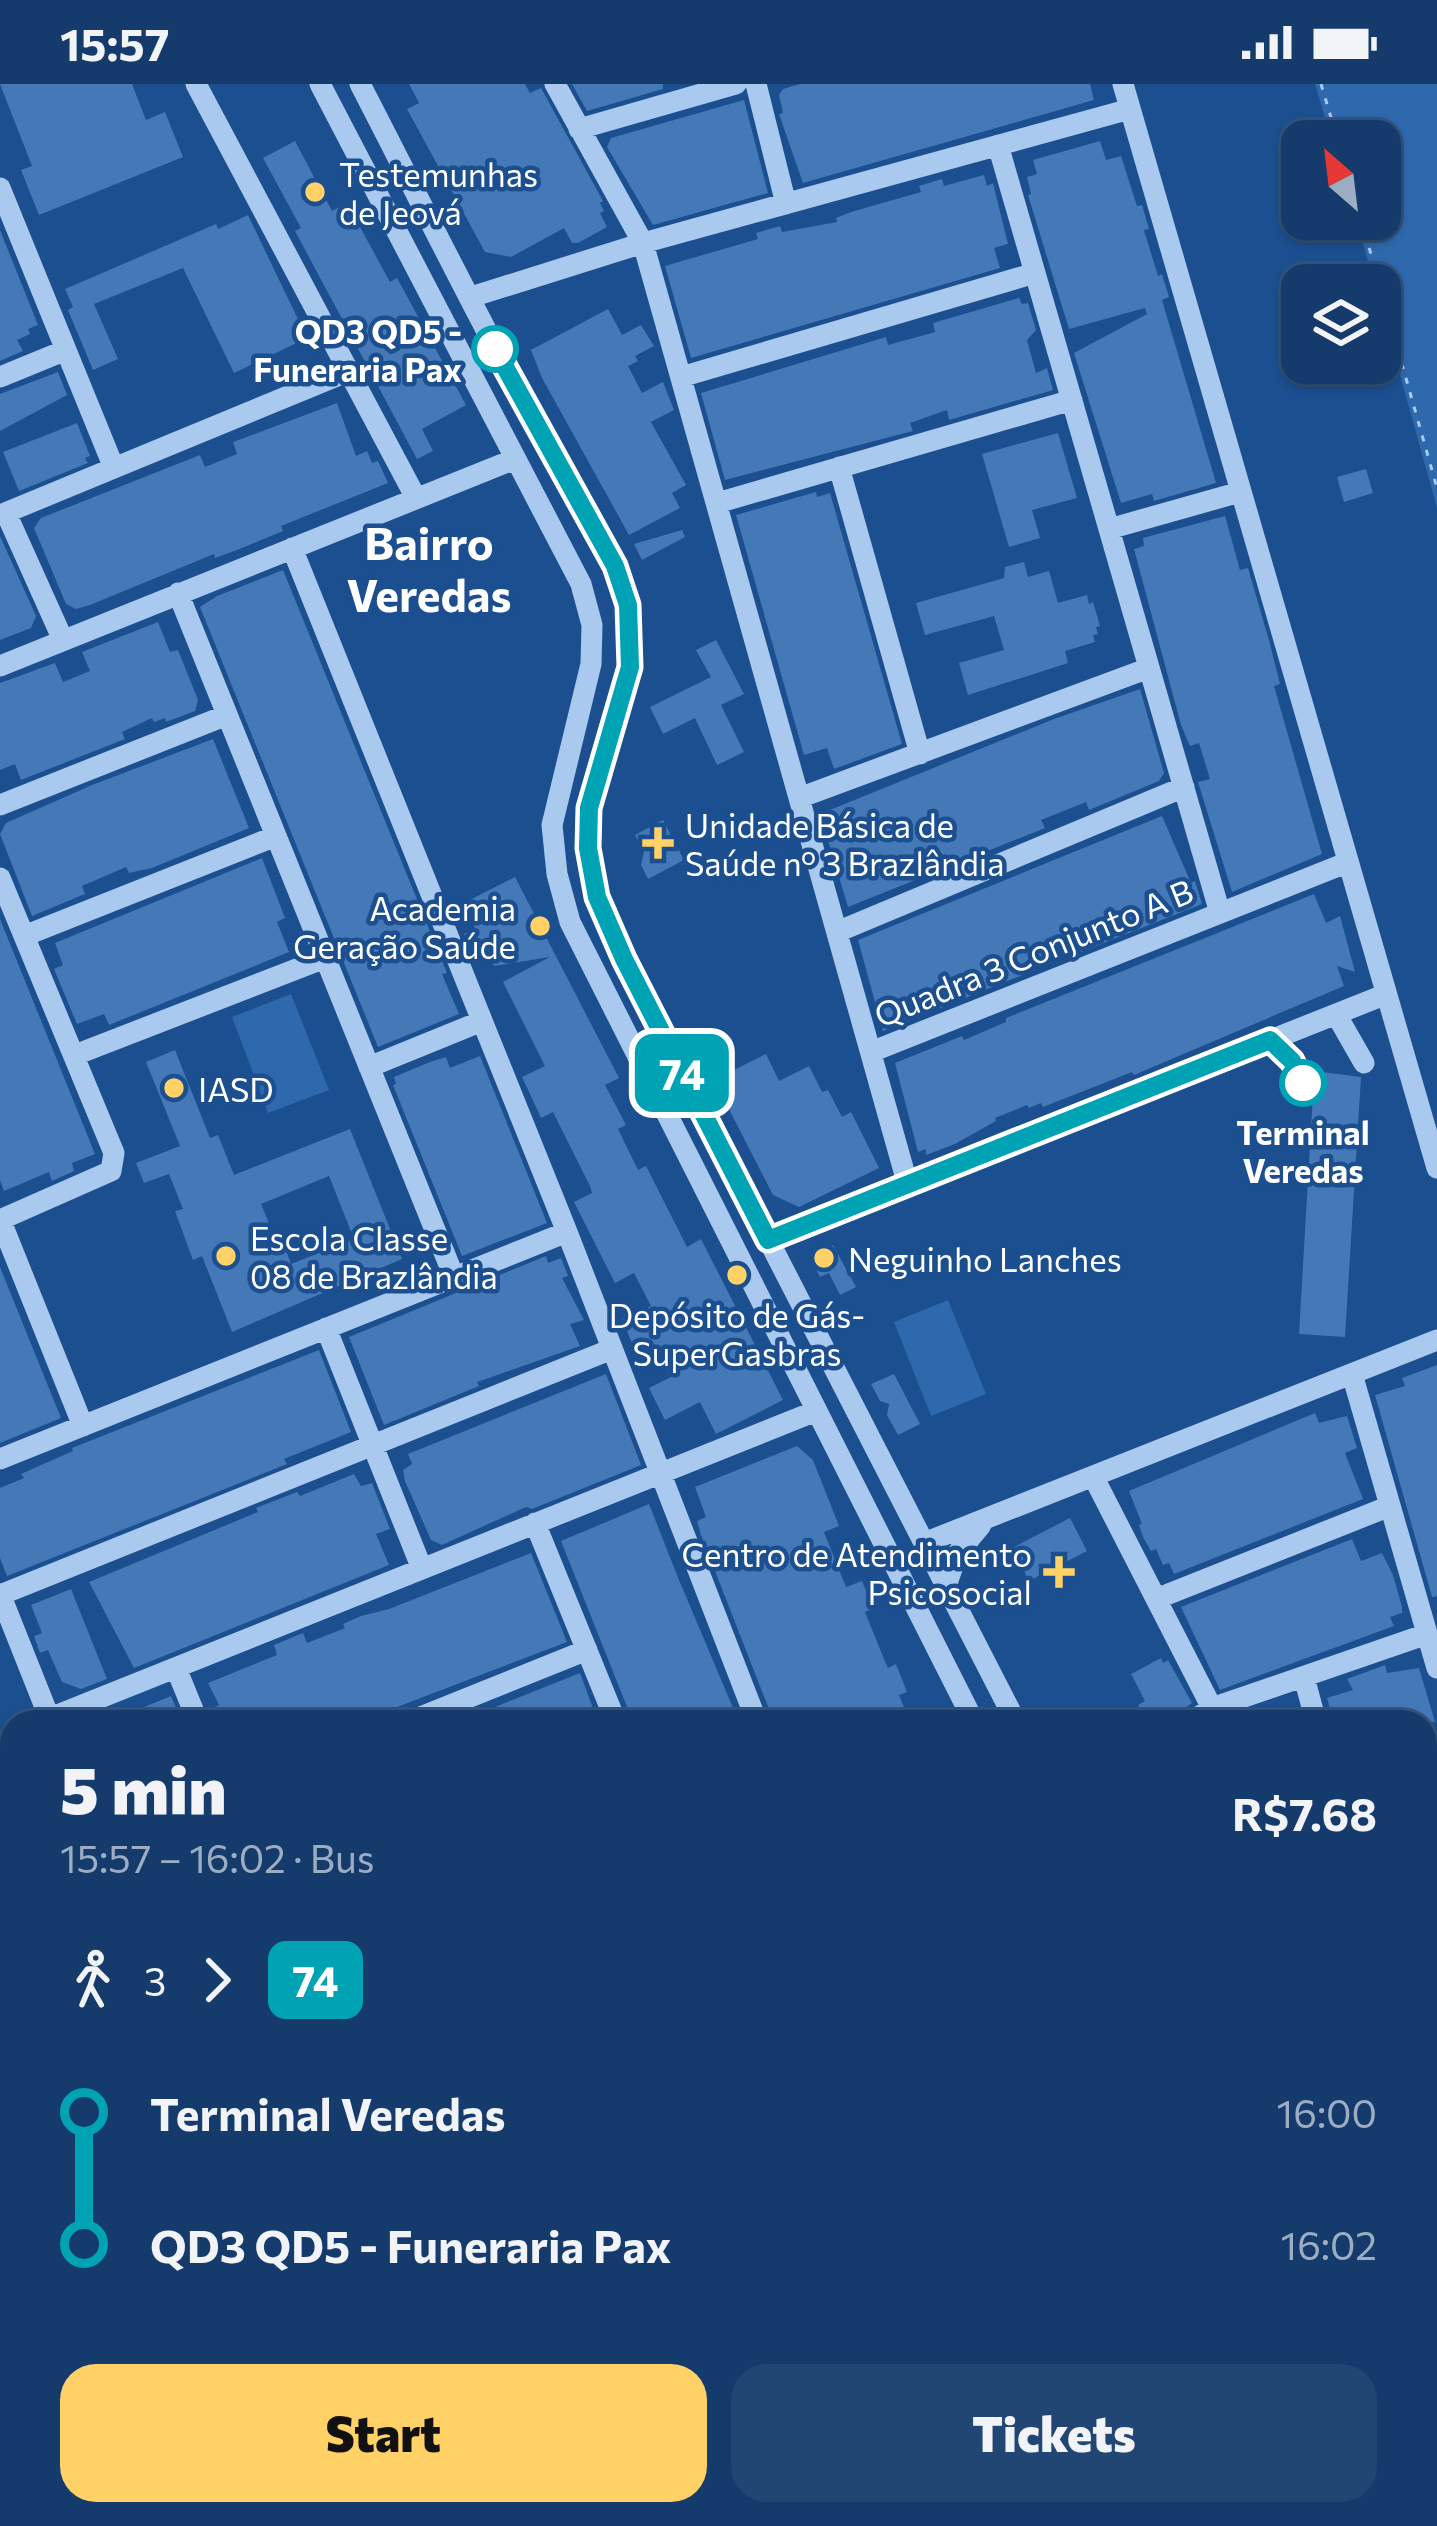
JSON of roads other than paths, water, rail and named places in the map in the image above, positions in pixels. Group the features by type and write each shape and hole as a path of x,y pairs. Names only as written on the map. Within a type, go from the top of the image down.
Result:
{"street":[{"path":"196,84 416,498"},
{"path":"320,84 581,584 592,626 592,664 552,825 556,874 570,922 968,1710"},
{"path":"360,84 495,349 615,566 628,605 630,667 589,808 588,848 597,897 624,959 1010,1710"},
{"path":"554,84 643,243 907,1182"},
{"path":"579,129 736,84"},
{"path":"756,84 786,204"},
{"path":"1123,84 1437,1168"},
{"path":"471,297 643,243 1130,109"},
{"path":"998,145 1220,913"},
{"path":"0,188 114,468"},
{"path":"681,377 1035,273"},
{"path":"464,364 495,349"},
{"path":"0,377 66,350"},
{"path":"63,640 3,514 349,370"},
{"path":"717,503 1072,400"},
{"path":"0,666 515,459"},
{"path":"839,467 920,754"},
{"path":"1109,529 1240,492"},
{"path":"292,548 567,1232 752,1710"},
{"path":"178,593 454,1277"},
{"path":"800,799 1149,668"},
{"path":"0,805 226,715"},
{"path":"837,932 1184,787"},
{"path":"24,936 276,836"},
{"name":"Quadra 3 Conjunto A B","path":"871,1052 1346,863"},
{"path":"0,878 114,1153 111,1172 0,1219 82,1426"},
{"path":"76,1055 325,958"},
{"path":"768,1240 1384,995"},
{"path":"1336,1014 1364,1063"},
{"path":"369,1066 482,1021"},
{"path":"1270,1040 1292,1061 1303,1083"},
{"path":"668,1121 684,1130 698,1123 701,1109"},
{"path":"693,1170 695,1158 707,1150 724,1154"},
{"path":"0,1459 567,1232"},
{"path":"326,1328 422,1569"},
{"path":"924,1543 1437,1340"},
{"path":"47,1710 0,1594 612,1349"},
{"path":"1352,1374 1437,1668"},
{"path":"75,1710 816,1411"},
{"path":"1094,1478 1212,1708"},
{"path":"1156,1599 1390,1506"},
{"path":"946,1586 957,1553 983,1522"},
{"path":"535,1523 611,1710"},
{"path":"1209,1710 1427,1634"},
{"path":"438,1710 587,1650"},
{"path":"176,1668 193,1710"},
{"path":"1304,1677 1313,1710"}],"place":[{"name":"Testemunhas de Jeová","path":"315,192"},
{"name":"QD3 QD5 - Funeraria Pax","path":"495,349"},
{"name":"Unidade Básica de Saúde nº 3 Brazlândia","path":"658,843"},
{"name":"Academia Geração Saúde","path":"540,926"},
{"name":"Terminal Veredas","path":"1303,1083"},
{"name":"IASD","path":"174,1088"},
{"name":"Escola Classe 08 de Brazlândia","path":"226,1256"},
{"name":"Neguinho Lanches","path":"824,1258"},
{"name":"Depósito de Gás- SuperGasbras","path":"737,1275"},
{"name":"Centro de Atendimento Psicosocial","path":"1059,1572"}],"district":[{"name":"Bairro Veredas","path":"429,567"}]}
